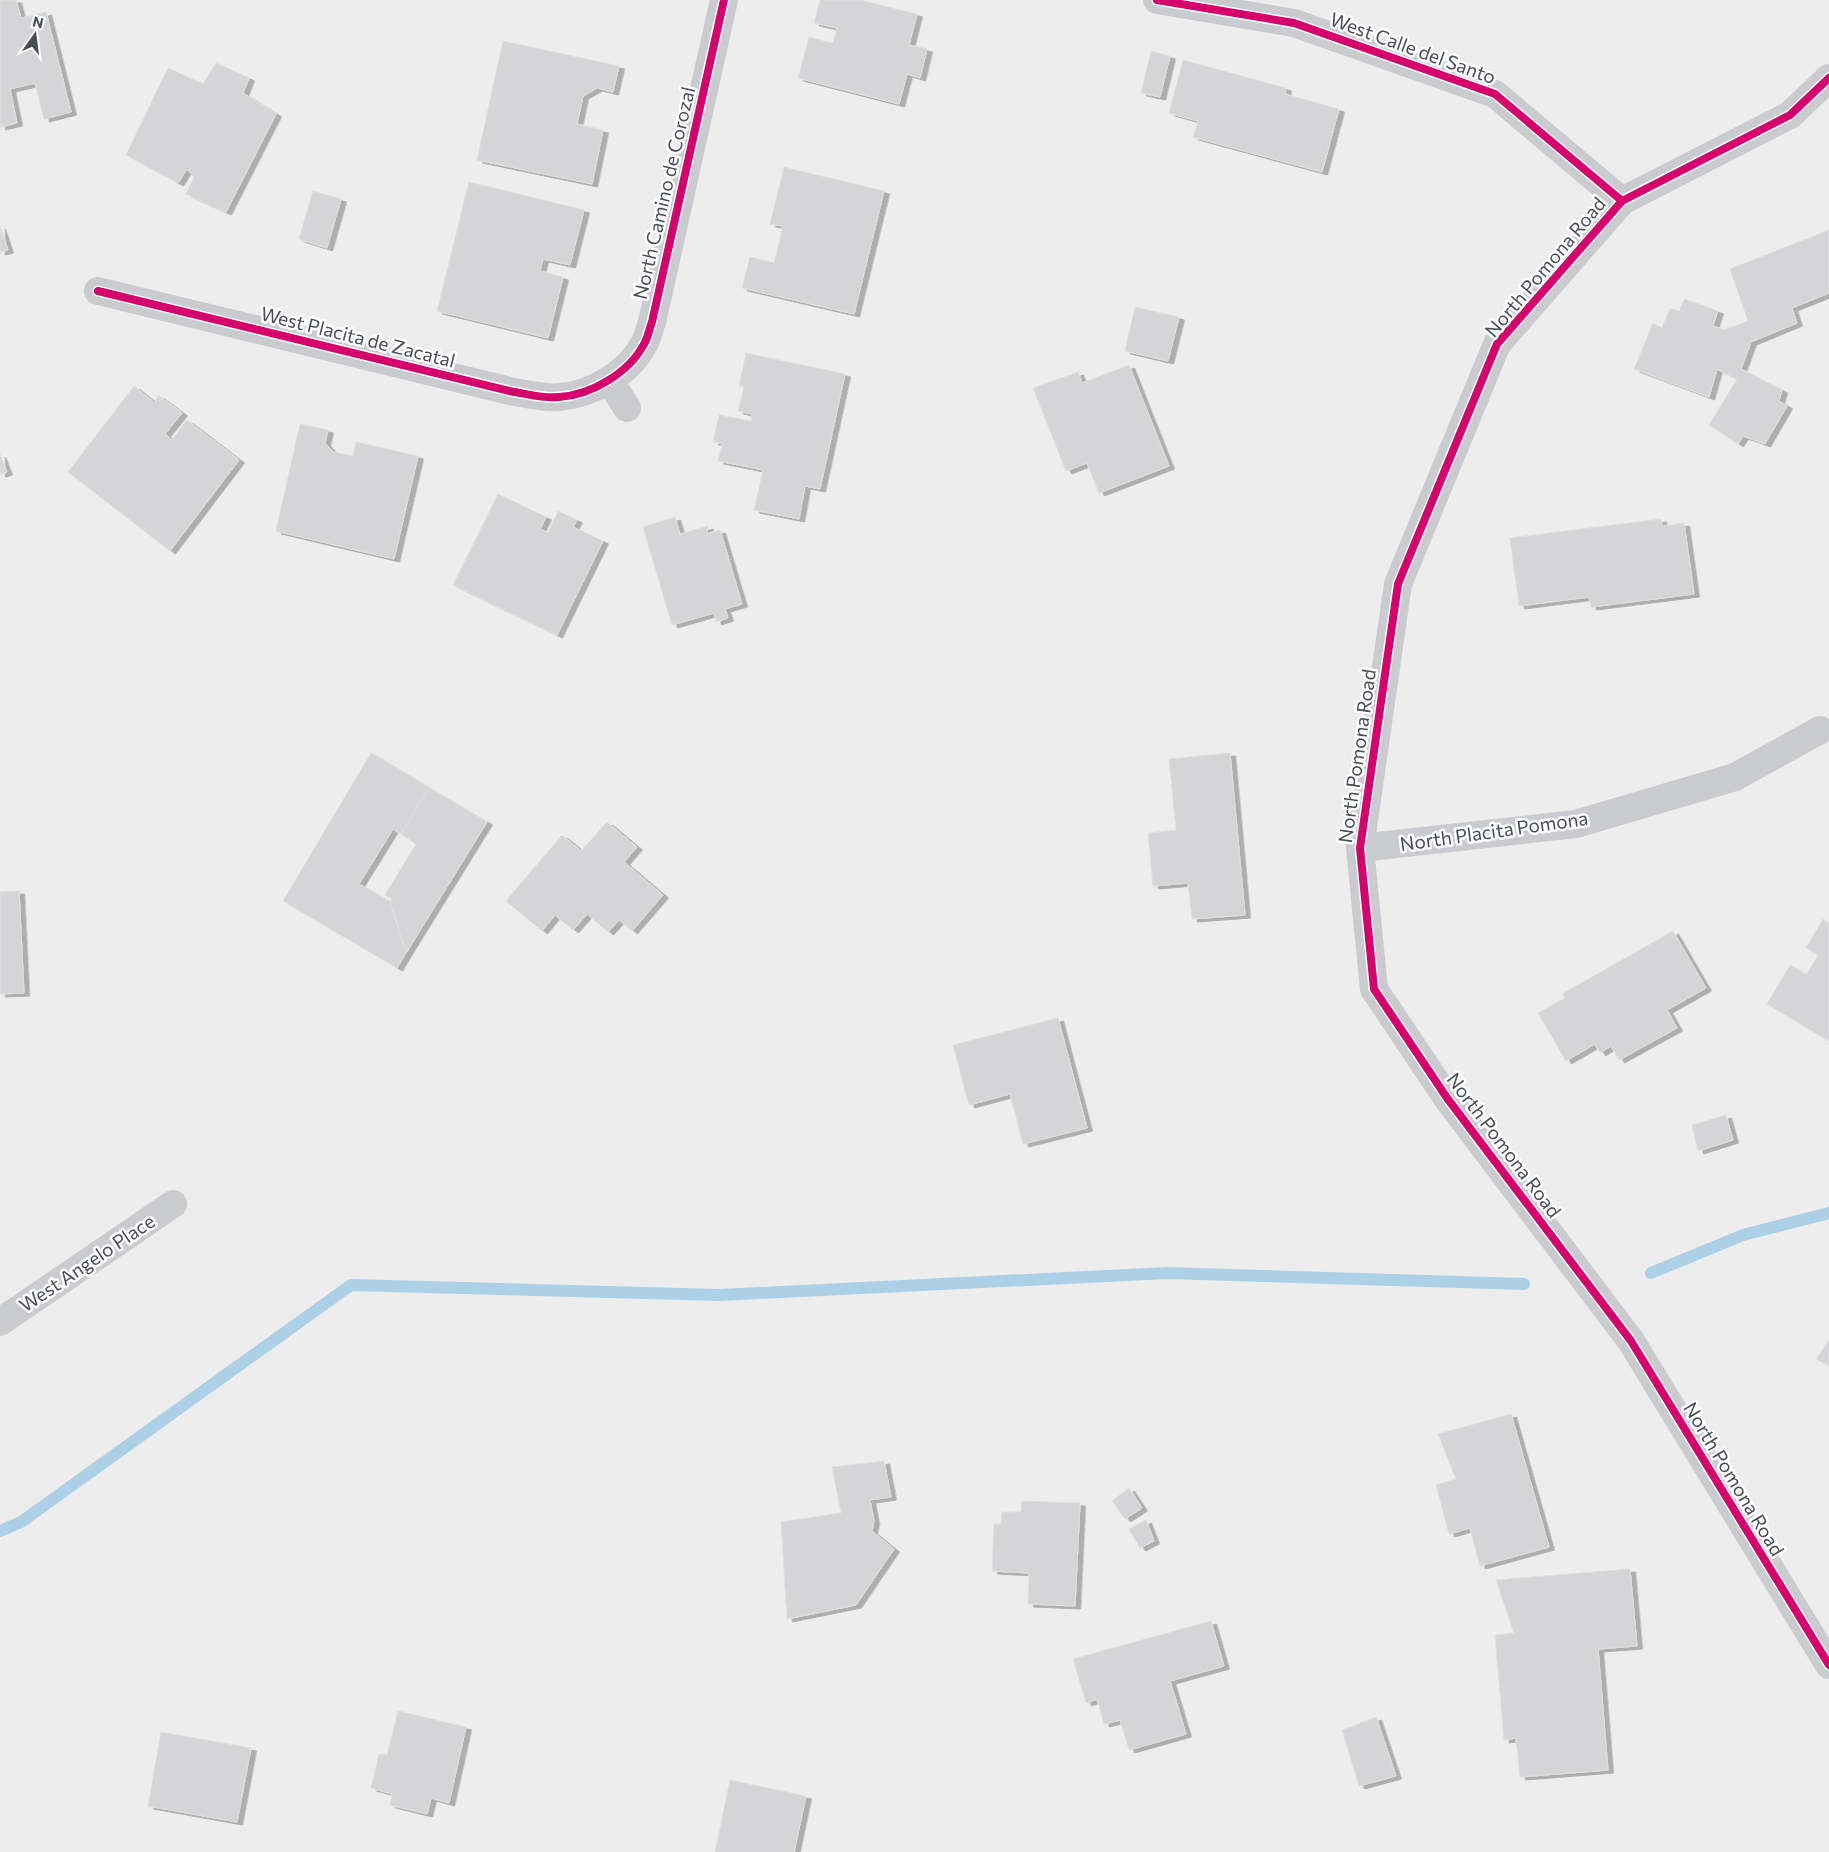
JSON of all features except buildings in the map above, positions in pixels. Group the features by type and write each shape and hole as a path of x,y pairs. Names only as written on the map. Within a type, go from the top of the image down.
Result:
{"street":[{"name":"North Camino de Corozal","path":"609,380 627,366 644,345 652,322 724,0"},
{"name":"West Calle del Santo","path":"1157,0 1294,23 1495,94 1622,200"},
{"name":"North Pomona Road","path":"1829,78 1790,115 1622,200 1497,344 1398,584 1360,848 1374,989 1447,1098 1631,1342 1829,1665"},
{"name":"West Placita de Zacatal","path":"98,291 514,392 558,398 581,393 609,380"},
{"path":"609,380 626,408"},
{"name":"North Placita Pomona","path":"1360,848 1576,824 1735,777 1820,730"},
{"name":"West Angelo Place","path":"0,1322 173,1204"}],"waterway":[{"path":"1651,1273 1743,1235 1829,1213"},
{"path":"0,1531 21,1522 351,1285 719,1295 1167,1273 1524,1284"}],"cycle path":[{"path":"98,291 514,392 554,397 584,392 596,387 619,373 637,355 645,342 652,322 724,0"},
{"path":"1157,0 1294,23 1495,94 1622,201"},
{"path":"1829,78 1790,115 1622,201 1497,344 1398,584 1360,848 1374,989 1447,1098 1631,1341 1829,1665"}]}
